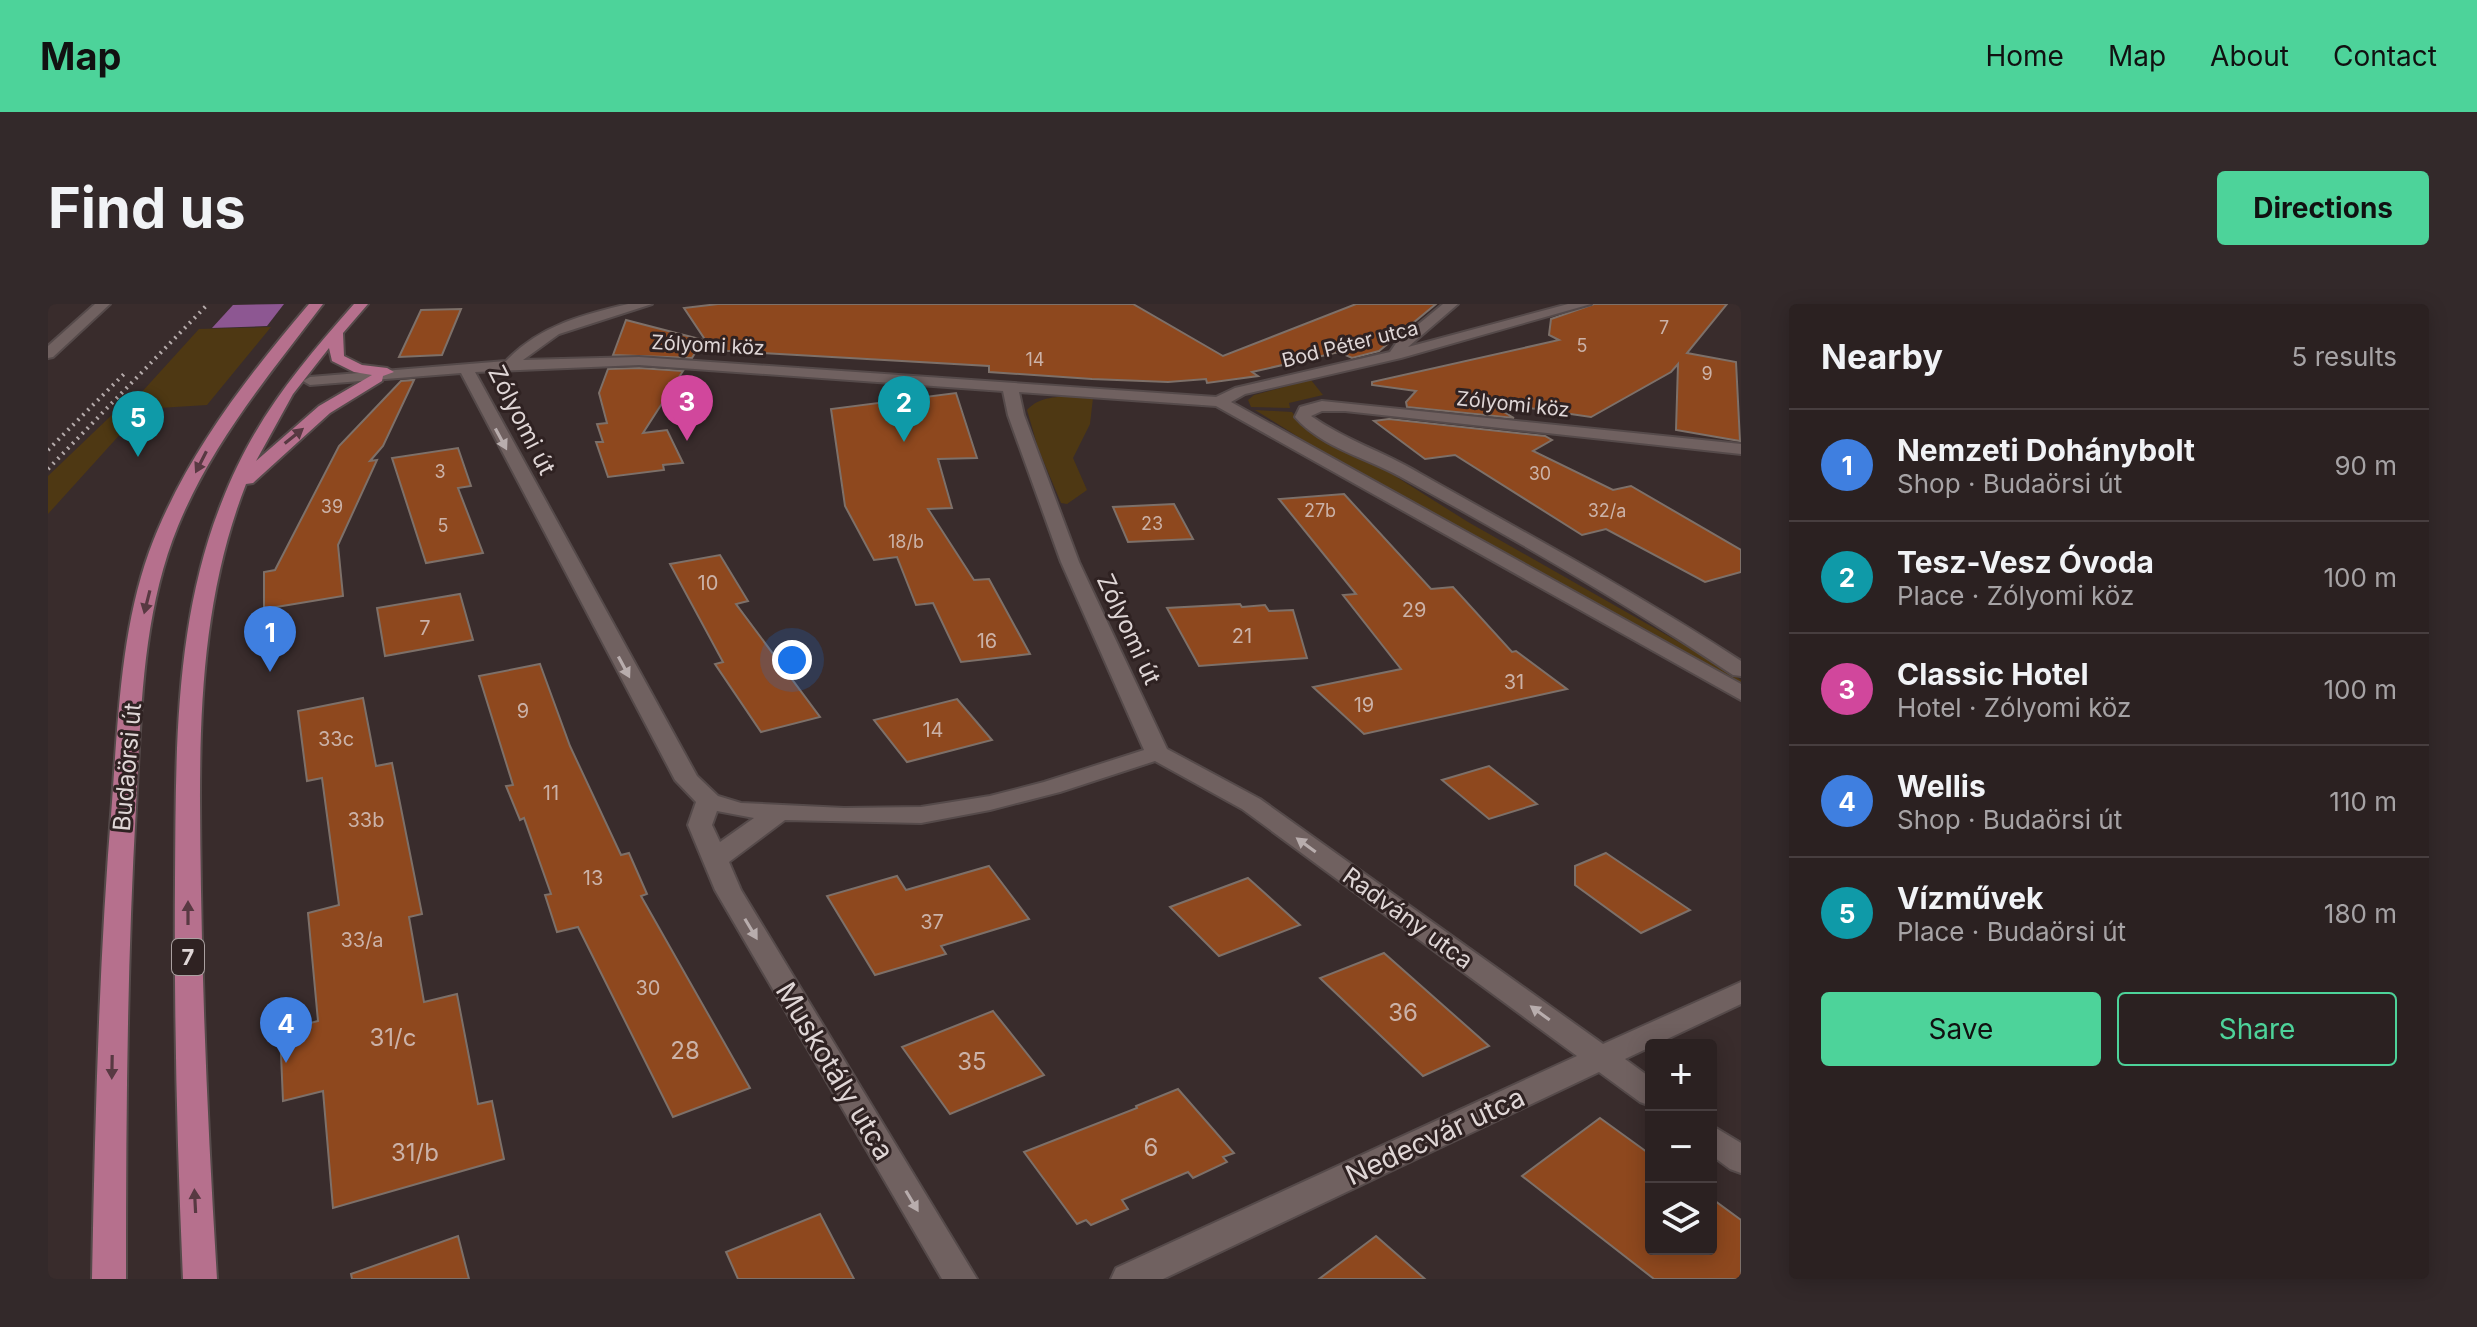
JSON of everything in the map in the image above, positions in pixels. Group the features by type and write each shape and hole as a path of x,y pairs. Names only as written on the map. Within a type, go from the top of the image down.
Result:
{"main road":[{"name":"Budaörsi út","path":"109,1279 113,1009 121,837 129,719 142,624 168,527 204,457 239,401 316,304"},
{"name":"7","path":"200,1279 188,987 187,797 202,607 214,549 237,489 270,422 361,304"},
{"path":"336,334 337,358 359,369 390,374"},
{"path":"280,346 280,373 307,377"},
{"path":"237,489 289,440 354,388 390,374"},
{"path":"239,401 270,386 307,377"}],"street":[{"path":"48,354 103,304"},
{"path":"510,365 533,343 566,326 645,304"},
{"path":"1396,355 1402,345 1451,304"},
{"name":"Bod Péter utca","path":"1219,402 1240,391 1396,355 1584,304"},
{"name":"Zólyomi köz","path":"307,377 510,365 655,362 1010,387"},
{"name":"Zólyomi út","path":"466,369 672,756 687,780 709,801"},
{"path":"1010,387 1219,402 1741,693"},
{"name":"Zólyomi út","path":"1010,387 1016,415 1070,562 1157,753"},
{"name":"Zólyomi köz","path":"1741,449 1330,405 1306,410 1303,417 1316,428 1404,471 1665,620 1741,670"},
{"path":"709,801 739,810 779,813 921,815 990,803 1052,787 1157,753"},
{"name":"Radvány utca","path":"1157,753 1251,804 1645,1090"},
{"name":"Muskotály utca","path":"709,801 700,825 728,890 960,1279"},
{"path":"714,861 779,813"},
{"name":"Nedecvár utca","path":"1128,1279 1741,992"},
{"path":"1717,1142 1741,1160"}],"shaded area":[{"path":"284,304 267,326 212,328 233,305"},
{"path":"271,327 207,405 143,409 48,514 48,476 117,410 140,394 199,329"},
{"path":"1311,380 1323,395 1289,403 1290,408 1251,407 1248,400 1254,395"},
{"path":"1076,396 1093,398 1090,424 1073,458 1087,490 1067,504 1061,503 1038,448 1027,410 1043,400"},
{"path":"1255,410 1292,412 1302,426 1387,471 1468,522 1714,662 1741,680 1741,688 1337,461"}],"building":[{"path":"718,304 1133,304 1223,356 1356,304 1436,304 1379,351 1352,358 1339,352 1252,372 1258,376 1207,383 1206,379 1168,382 1092,379 989,372 989,366 712,350 684,308"},
{"path":"1594,304 1727,304 1687,353 1736,362 1740,441 1676,430 1678,364 1671,372 1591,417 1487,402 1514,418 1407,407 1406,402 1416,391 1372,385 1372,382 1559,340 1549,335 1551,319"},
{"path":"461,309 442,355 399,357 421,310"},
{"path":"626,320 703,340 692,358 613,355"},
{"path":"608,369 683,371 643,433 667,430 683,463 663,465 664,470 608,477 596,442 603,442 597,424 607,423 599,393"},
{"path":"414,380 383,446 370,461 377,460 338,545 343,596 264,609 264,572 275,570 339,446 401,381"},
{"path":"956,393 977,458 938,459 952,508 928,509 974,580 989,579 1030,654 961,662 933,603 916,605 897,557 874,560 845,506 831,409"},
{"path":"1389,419 1545,436 1552,440 1533,451 1613,490 1631,486 1741,550 1741,572 1705,582 1606,529 1582,535 1455,455 1425,459 1374,421"},
{"path":"458,448 471,486 458,488 483,553 426,563 392,458"},
{"path":"1344,494 1431,589 1453,587 1512,652 1516,651 1567,689 1364,734 1313,687 1401,669 1343,595 1356,594 1279,499"},
{"path":"1174,504 1193,539 1128,542 1113,507"},
{"path":"720,555 748,601 736,604 820,717 761,732 715,664 723,662 670,564"},
{"path":"460,594 473,640 385,656 377,608"},
{"path":"1240,604 1242,607 1265,605 1269,611 1293,610 1307,658 1199,666 1167,608"},
{"path":"540,664 570,746 621,855 629,853 647,894 641,896 750,1088 673,1117 578,927 557,932 545,895 551,894 524,818 520,820 506,786 513,785 479,676"},
{"path":"363,698 376,766 392,763 422,914 409,917 424,1002 457,994 478,1104 492,1101 504,1159 333,1208 323,1091 283,1101 280,1031 318,1021 308,913 339,905 322,778 307,781 298,711"},
{"path":"957,699 992,740 907,762 874,720"},
{"path":"1489,766 1537,804 1489,819 1442,780"},
{"path":"1606,853 1690,910 1641,933 1575,885 1575,866"},
{"path":"989,866 1029,919 941,946 946,954 875,975 827,896 897,876 906,890"},
{"path":"1248,878 1300,925 1219,956 1170,907"},
{"path":"1384,953 1489,1046 1423,1076 1320,978"},
{"path":"993,1011 1044,1075 950,1114 902,1047"},
{"path":"1178,1089 1234,1153 1223,1157 1227,1162 1193,1178 1188,1172 1122,1200 1128,1209 1091,1225 1086,1220 1077,1224 1024,1152"},
{"path":"1600,1118 1645,1151 1645,1255 1717,1255 1717,1202 1741,1220 1741,1279 1654,1279 1522,1176"},
{"path":"820,1214 854,1279 738,1279 726,1252"},
{"path":"458,1236 469,1279 352,1279 351,1274"},
{"path":"1376,1236 1425,1279 1319,1279"}],"railway":[{"path":"48,469 208,304"},
{"path":"48,450 127,371"}],"place":[{"name":"Classic Hotel","path":"687,441"},
{"name":"Tesz-Vesz Óvoda","path":"904,442"},
{"name":"Vízművek","path":"138,457"},
{"name":"Nemzeti Dohánybolt","path":"270,672"},
{"name":"Wellis","path":"286,1063"}]}
